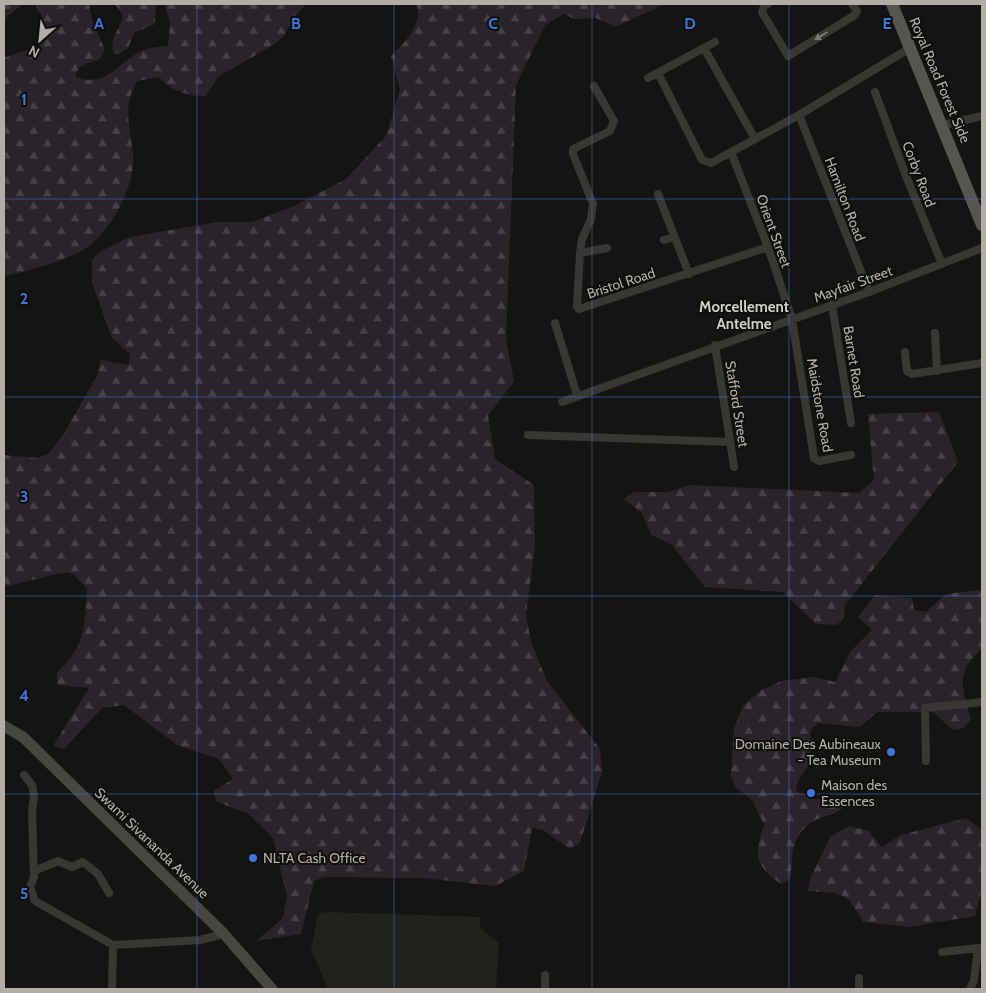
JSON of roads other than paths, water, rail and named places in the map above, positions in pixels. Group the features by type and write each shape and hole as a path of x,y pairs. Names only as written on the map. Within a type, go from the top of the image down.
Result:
{"main road":[{"name":"Royal Road Forest Side","path":"892,4 982,224"}],"street":[{"path":"768,4 764,6 762,12 788,56 855,14 856,5"},
{"path":"648,78 715,42"},
{"path":"704,48 755,139"},
{"path":"658,73 702,160 711,163 799,115 910,48"},
{"name":"Bristol Road","path":"594,86 614,121 610,131 577,145 573,149 573,154 593,204 591,219 582,239 580,253 579,309 768,247"},
{"name":"Corby Road","path":"875,92 906,176 942,264"},
{"name":"Hamilton Road","path":"799,115 869,292"},
{"path":"943,125 982,116"},
{"name":"Orient Street","path":"731,152 768,247 792,319"},
{"path":"658,194 689,274"},
{"path":"664,240 674,237"},
{"path":"580,253 607,248"},
{"name":"Mayfair Street","path":"562,402 715,345 869,292 982,248"},
{"name":"Barnet Road","path":"832,305 851,423"},
{"name":"Maidstone Road","path":"792,319 814,458 819,461 851,455"},
{"path":"555,323 577,395"},
{"path":"935,332 937,371"},
{"name":"Stafford Street","path":"715,345 734,467"},
{"path":"905,352 909,373 937,371 982,363"},
{"path":"528,436 730,442"},
{"path":"926,761 926,708 982,702"},
{"name":"Swami Sivananda Avenue","path":"4,726 22,737 224,934 272,989"},
{"path":"24,775 32,785 34,796 32,812 34,877 30,887 35,901 113,945 200,940 224,934"},
{"path":"34,872 58,861 72,868 83,862 98,874 109,893"},
{"path":"112,989 113,945"},
{"path":"942,952 978,948 974,980 970,989"},
{"path":"545,975 545,989"},
{"path":"859,978 859,989"}],"place":[{"name":"Domaine Des Aubineaux - Tea Museum","path":"891,752"},
{"name":"Maison des Essences","path":"811,793"},
{"name":"NLTA Cash Office","path":"253,858"}],"district":[{"name":"Morcellement Antelme","path":"744,316"}]}
